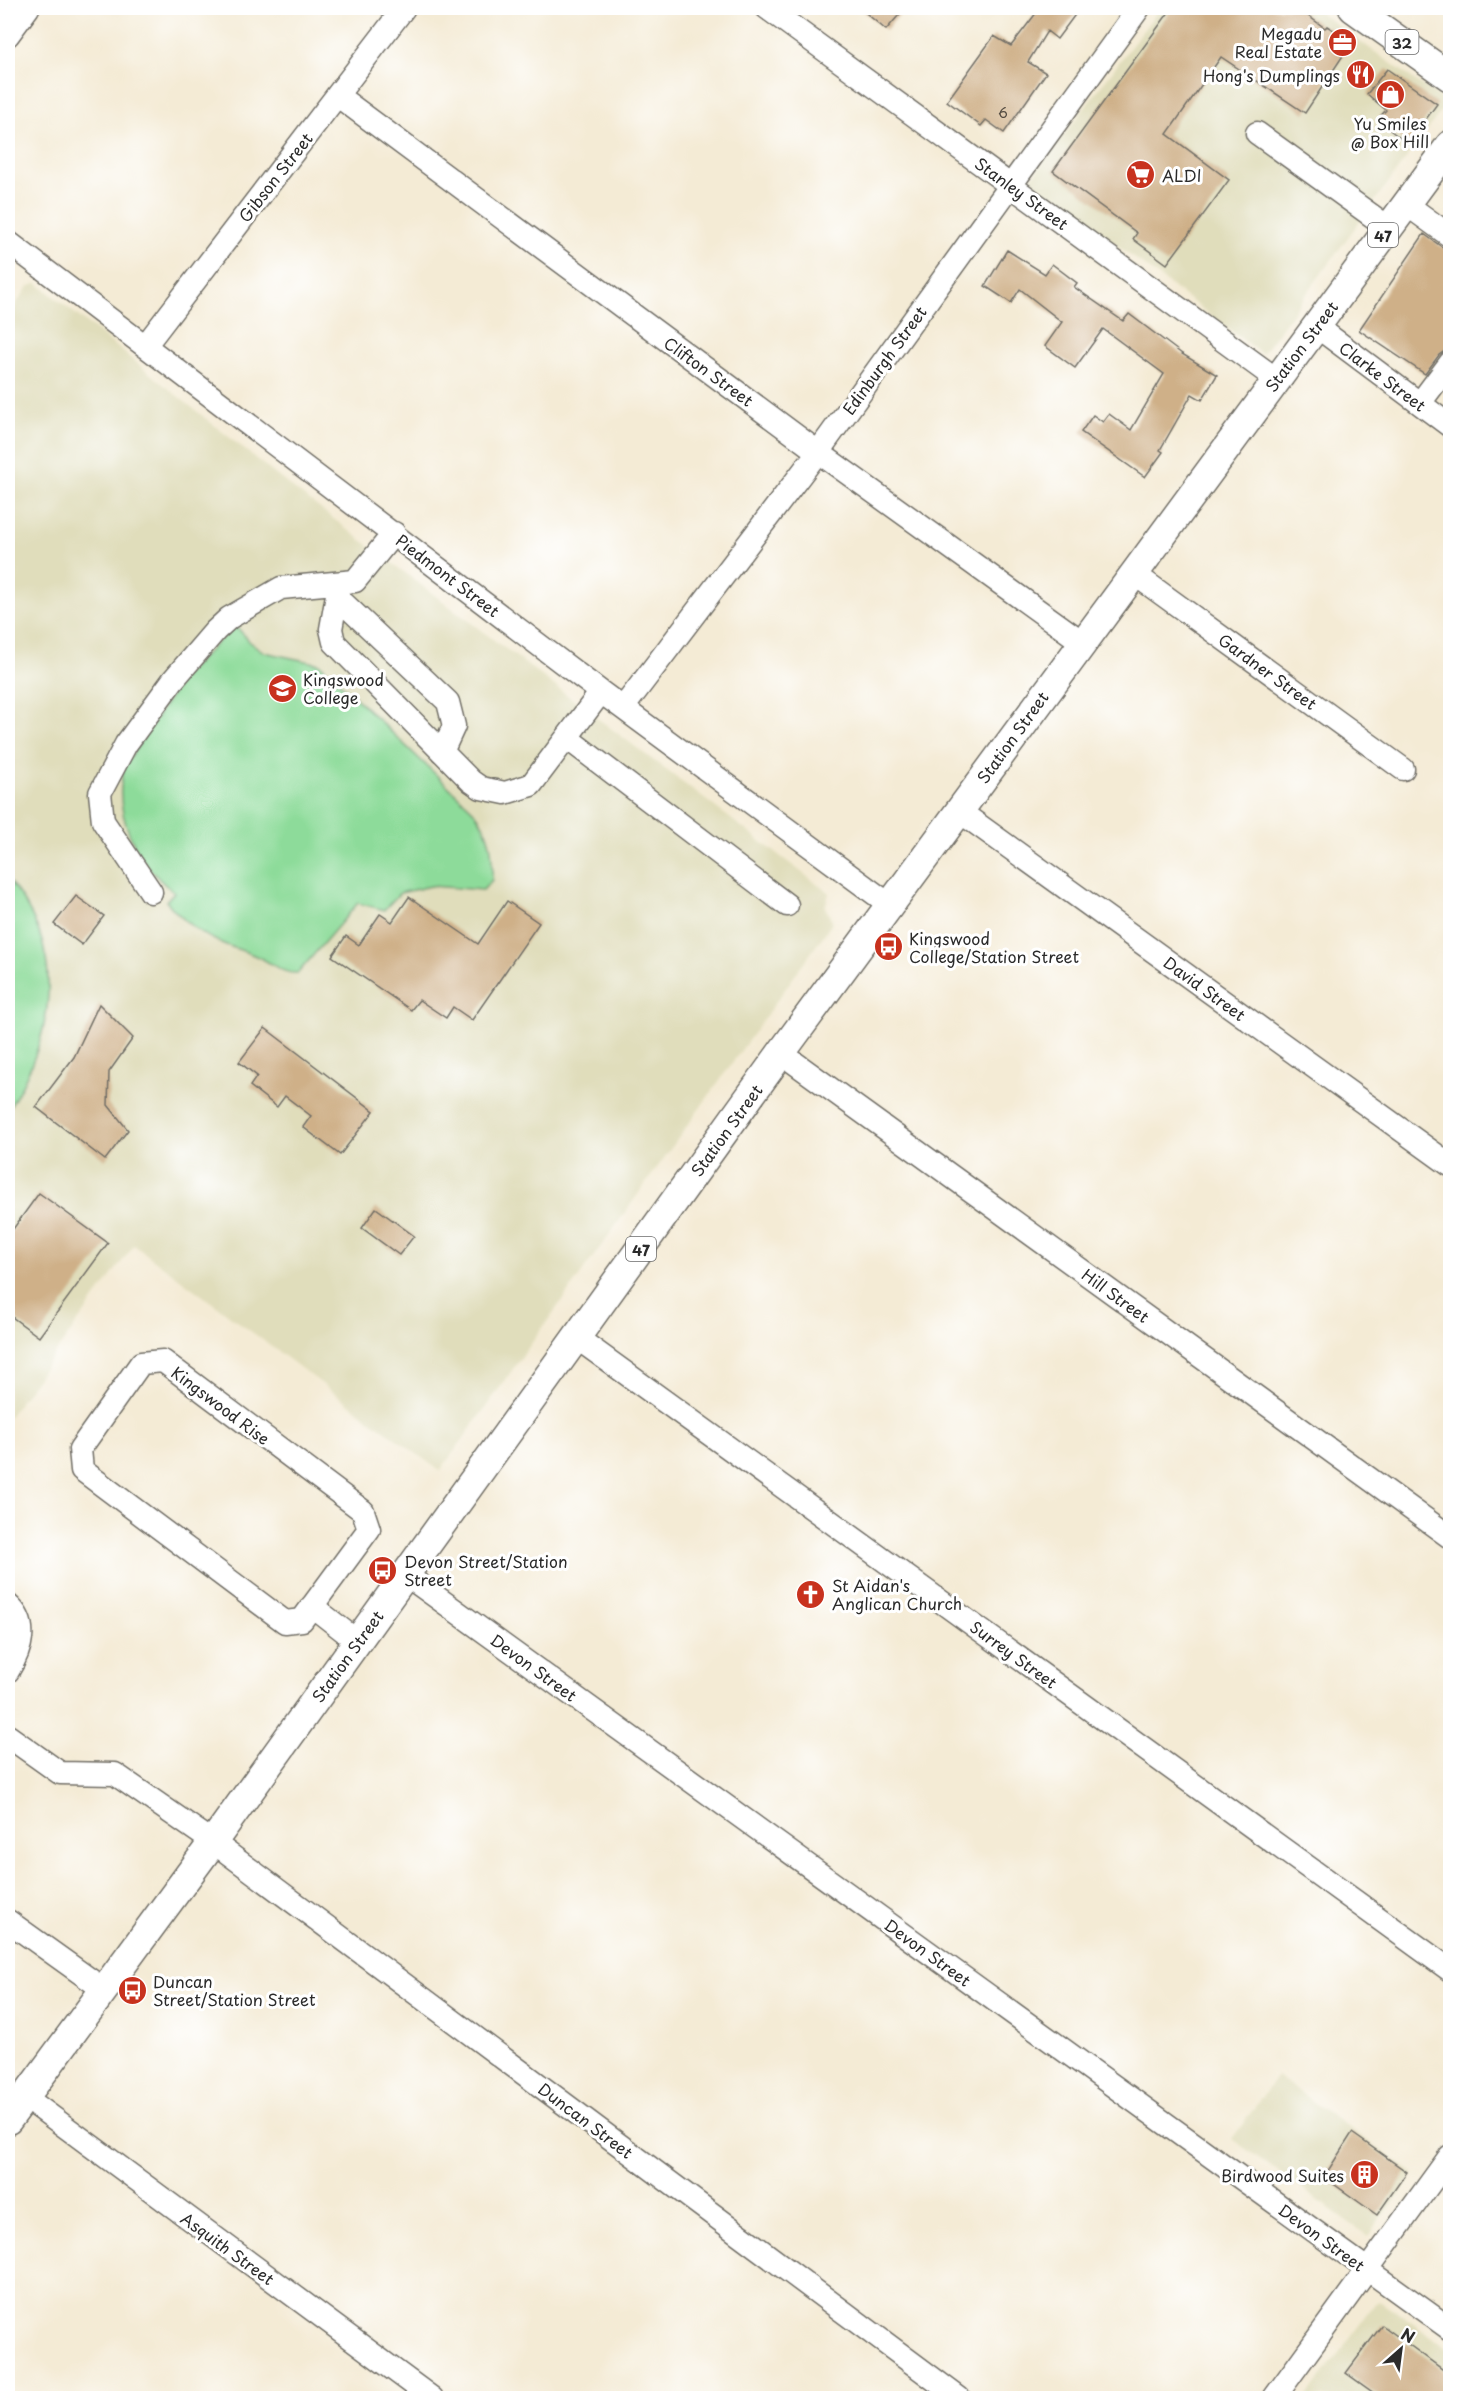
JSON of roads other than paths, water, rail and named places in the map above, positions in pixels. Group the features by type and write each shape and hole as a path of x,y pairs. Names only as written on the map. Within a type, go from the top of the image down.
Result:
{"main road":[{"name":"32","path":"1353,8 1450,77"},
{"name":"Station Street","path":"8,2120 358,1642 781,1053 1450,144"}],"street":[{"path":"8,35 28,8"},
{"name":"Gibson Street","path":"145,346 404,8"},
{"name":"Stanley Street","path":"767,8 1276,379"},
{"name":"Edinburgh Street","path":"623,708 818,452 1010,184 1140,8"},
{"name":"Clifton Street","path":"338,96 818,452 1082,642"},
{"path":"1257,133 1389,228"},
{"path":"1406,204 1450,236"},
{"name":"Piedmont Street","path":"8,242 601,692 890,905"},
{"name":"Clarke Street","path":"1316,326 1450,426"},
{"path":"1420,403 1450,363"},
{"path":"394,533 355,581 338,591 331,629 334,642 442,752 481,788 492,792 514,792 531,785 601,692"},
{"name":"Gardner Street","path":"1133,573 1403,769"},
{"path":"151,892 103,821 100,793 126,744 173,680 215,631 229,618 281,588 300,585 338,591 448,702 454,726 442,752"},
{"path":"567,738 788,905"},
{"name":"David Street","path":"959,811 1450,1165"},
{"name":"Hill Street","path":"781,1053 1450,1537"},
{"name":"Surrey Street","path":"577,1338 1450,1970"},
{"name":"Kingswood Rise","path":"163,1361 363,1511 369,1529 312,1606 302,1620 285,1622 82,1470 80,1449 141,1363 163,1361"},
{"name":"Devon Street","path":"406,1575 1450,2329"},
{"path":"8,1605 22,1630 20,1653 8,1671"},
{"path":"312,1606 358,1642"},
{"name":"Duncan Street","path":"8,1736 60,1773 115,1774 213,1842 959,2398"},
{"path":"8,1921 103,1989"},
{"name":"Asquith Street","path":"24,2097 432,2398"},
{"path":"1274,2398 1450,2156"}],"place":[{"name":"Megadu Real Estate","path":"1343,42"},
{"name":"Hong's Dumplings","path":"1361,75"},
{"name":"Yu Smiles @ Box Hill","path":"1390,95"},
{"name":"ALDI","path":"1141,175"},
{"name":"Kingswood College","path":"282,688"},
{"name":"Kingswood College/Station Street","path":"888,947"},
{"name":"Devon Street/Station Street","path":"383,1570"},
{"name":"St Aidan's Anglican Church","path":"811,1594"},
{"name":"Duncan Street/Station Street","path":"132,1990"},
{"name":"Birdwood Suites","path":"1365,2175"}]}
